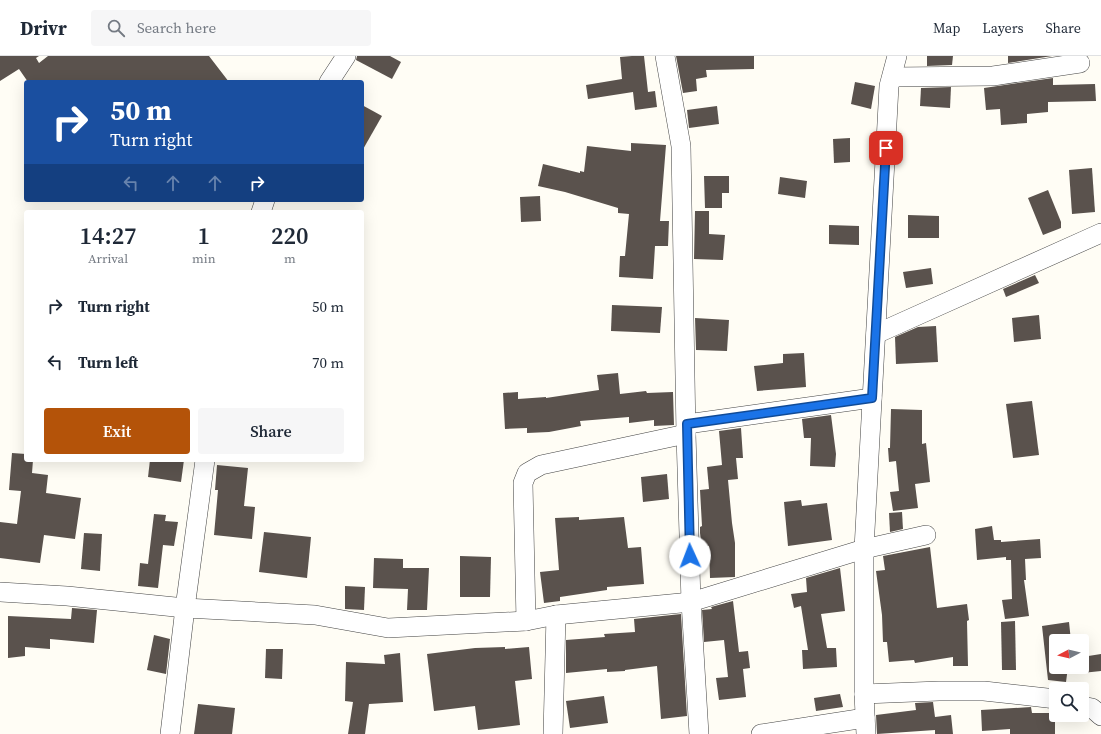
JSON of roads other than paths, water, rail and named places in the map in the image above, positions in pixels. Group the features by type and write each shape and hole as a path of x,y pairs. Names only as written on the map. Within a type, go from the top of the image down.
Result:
{"street":[{"path":"330,80 346,56"},
{"path":"665,56 681,146 686,429 691,602 699,734"},
{"path":"761,734 866,726 864,694 864,549 890,86 897,56"},
{"path":"892,77 993,76 1080,63"},
{"path":"876,334 1078,242 1101,233"},
{"path":"526,621 522,483 527,473 541,465 686,429 872,398"},
{"path":"170,734 205,462"},
{"path":"0,592 67,596 185,608 316,615 388,628 526,621 556,615 691,602 864,549 926,536"},
{"path":"553,734 556,615"},
{"path":"864,694 984,691 1049,698"},
{"path":"1089,707 1092,708 1101,716"}]}
